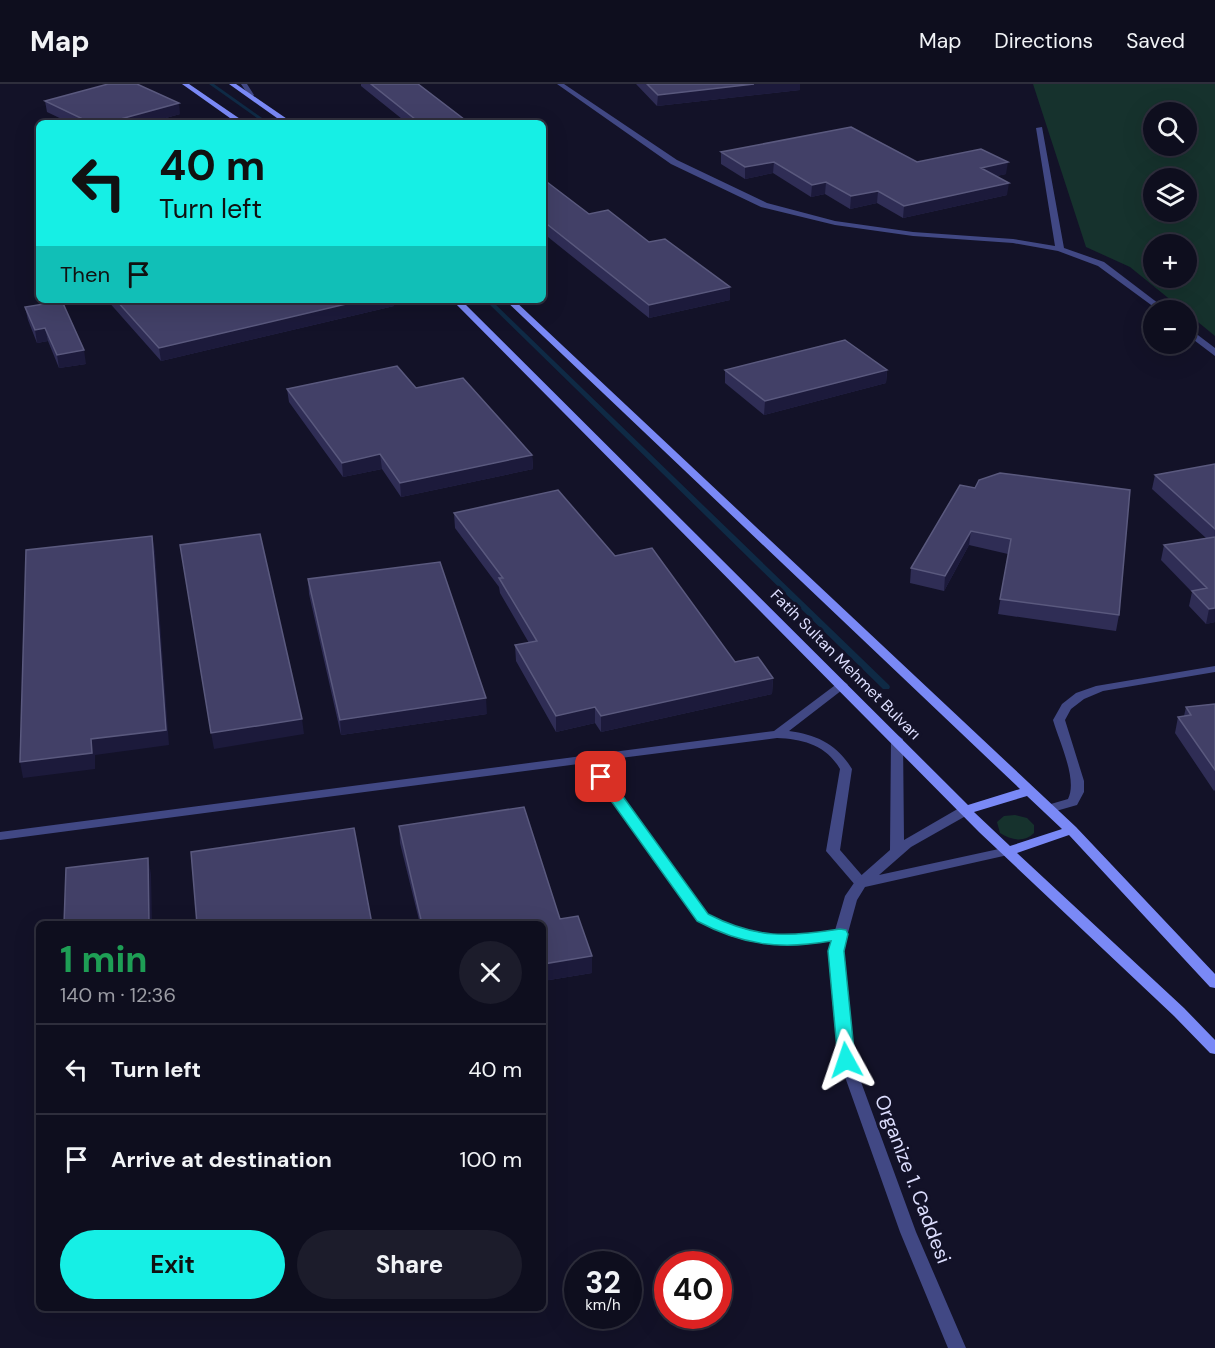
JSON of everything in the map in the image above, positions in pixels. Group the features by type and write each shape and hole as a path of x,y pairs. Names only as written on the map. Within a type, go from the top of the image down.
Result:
{"main road":[{"path":"185,84 238,120"},
{"path":"232,84 285,120"},
{"name":"Fatih Sultan Mehmet Bulvarı","path":"459,303 966,810 1215,1049"},
{"name":"Fatih Sultan Mehmet Bulvarı","path":"512,303 1071,830 1215,983"},
{"path":"966,810 1029,791"},
{"path":"1008,851 1071,830"}],"street":[{"path":"244,84 251,95"},
{"path":"560,84 674,162 764,205 835,223 913,234 1012,241 1060,249 1101,264 1150,300"},
{"path":"1040,128 1060,249"},
{"path":"1197,339 1215,353"},
{"path":"1049,809 1073,802 1078,792 1078,781 1059,720 1066,707 1080,696 1100,688 1215,669"},
{"path":"777,734 842,685"},
{"path":"0,836 777,734 805,737 817,741 842,761 846,769 833,851 861,883"},
{"path":"897,739 897,851"},
{"path":"589,759 702,918 728,931 763,940 805,940 840,934"},
{"path":"861,883 897,851 932,828 966,810"},
{"path":"861,883 1008,851"},
{"name":"Organize 1. Caddesi","path":"861,883 850,899 836,951 846,1060 908,1232 957,1348"}],"green space":[{"path":"1033,84 1215,84 1215,336 1197,321 1197,300 1171,300 1156,288 1197,288 1197,234 1143,234 1143,278 1130,267 1086,247"},
{"path":"1015,815 1027,818 1034,825 1034,833 1026,838 1017,839 1000,833 997,822 1004,816"}],"building":[{"path":"108,84 137,84 179,103 117,120 85,120 45,101"},
{"path":"371,84 418,84 465,120 416,120"},
{"path":"647,84 754,84 658,95"},
{"path":"851,127 917,162 981,149 1008,162 981,168 1009,183 904,206 878,191 851,196 826,182 812,185 774,162 745,167 721,152"},
{"path":"546,181 589,214 608,210 649,242 665,239 730,287 649,305 546,223"},
{"path":"63,303 84,350 57,355 45,328 35,330 25,307"},
{"path":"119,303 350,303 159,348"},
{"path":"845,340 887,370 765,401 725,370"},
{"path":"397,366 416,388 463,378 532,455 400,483 380,454 342,463 287,389"},
{"path":"1215,464 1215,529 1155,475"},
{"path":"1000,473 1130,490 1119,615 1000,599 1011,539 971,531 945,576 911,568 960,485 975,488 979,480"},
{"path":"558,490 615,556 652,548 735,662 758,657 773,678 601,716 595,707 556,716 515,645 537,641 499,578 503,578 454,513"},
{"path":"260,534 302,719 211,733 180,545"},
{"path":"152,536 166,730 91,739 92,753 20,762 26,550"},
{"path":"1215,537 1215,608 1209,609 1192,591 1207,588 1164,545"},
{"path":"440,562 486,698 340,720 308,579"},
{"path":"1215,704 1215,770 1178,717 1191,715 1186,707"},
{"path":"524,807 560,919 578,916 592,956 546,964 546,921 421,921 399,826"},
{"path":"354,828 371,921 197,921 191,852"},
{"path":"148,858 149,921 64,921 66,868"}],"waterway":[{"path":"211,84 263,120"},
{"path":"491,303 886,687"}],"route":[{"path":"601,777 702,918 728,931 763,940 805,940 840,934 836,951 846,1060"}]}
